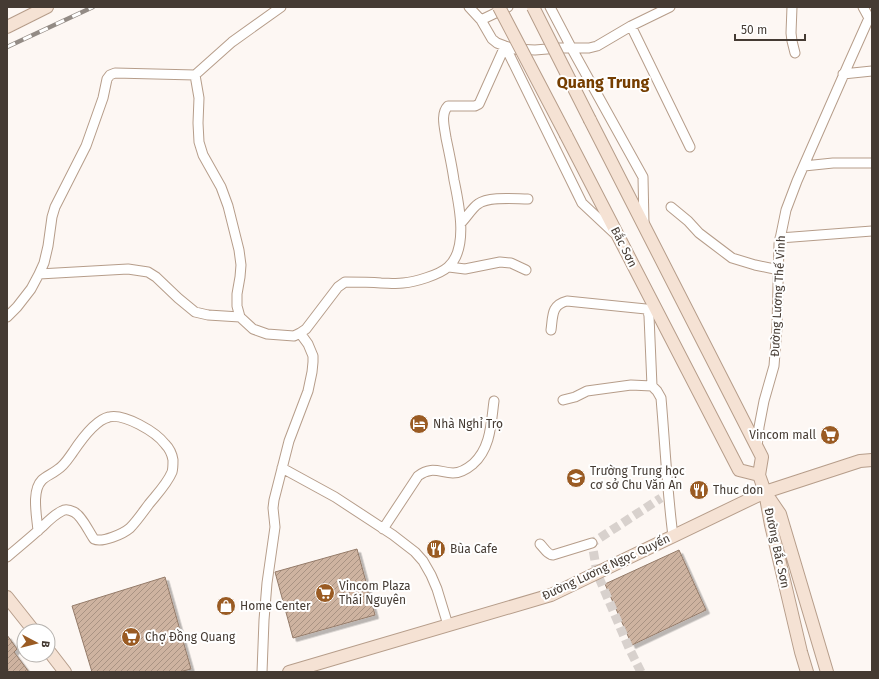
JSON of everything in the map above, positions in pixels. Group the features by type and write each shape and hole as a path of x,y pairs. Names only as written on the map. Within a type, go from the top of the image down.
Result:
{"main road":[{"path":"7,27 47,7"},
{"name":"Bắc Sơn","path":"499,7 740,470 759,475"},
{"path":"533,7 762,457 759,475 766,492"},
{"name":"Đường Lương Ngọc Quyến","path":"288,672 551,595 766,492 860,461 872,460"},
{"name":"Đường Bắc Sơn","path":"766,492 771,525 807,672"},
{"name":"Đường Bắc Sơn","path":"766,492 780,514 827,672"},
{"path":"7,597 28,623"},
{"path":"56,660 65,672"}],"street":[{"path":"7,317 31,289 44,263 55,207 86,146 103,98 107,79 110,75 115,73 195,75 232,42 281,7"},
{"path":"469,7 481,20 492,38 497,43 515,49 536,50 589,48 597,46 631,26 670,7"},
{"path":"481,20 508,7"},
{"path":"550,7 642,177 644,226"},
{"path":"792,7 791,37 795,53"},
{"name":"Đường Lương Thế Vinh","path":"757,449 764,401 774,366 777,327 779,244 786,210 844,74 865,12"},
{"path":"631,26 690,146"},
{"path":"195,75 199,98 199,142 203,155 221,187 228,206 239,250 241,264 237,306 240,317 253,329 267,334 294,336 306,329 338,287 345,282 400,284 414,282 441,272 449,267 455,258 460,244 461,223 444,126 444,112 448,106 475,106 479,104 505,46"},
{"path":"505,46 582,204 619,237"},
{"path":"844,74 872,71"},
{"path":"804,166 833,163 872,163"},
{"path":"461,223 477,204 483,201 497,199 528,199"},
{"path":"671,207 688,220 699,233 732,258 779,270"},
{"path":"780,238 872,232"},
{"path":"449,267 465,268 500,262 511,263 526,270"},
{"path":"39,274 128,270 144,271 156,277 195,312 208,315 240,317"},
{"path":"551,330 554,309 561,302 567,301 646,309 649,316 652,386"},
{"path":"262,672 267,583 275,527 273,508 274,500 290,441 308,390 312,372 312,356 308,344 300,333"},
{"path":"563,400 575,397 587,391 631,385 652,386 657,391 661,398 669,504 674,536"},
{"path":"383,529 418,476 424,471 430,470 455,473 463,472 478,460 489,437 494,401"},
{"path":"7,557 61,511 65,510 76,513 97,541 116,536 129,529 167,482 173,470 173,461 165,442 148,429 134,422 116,416 103,419 91,429 63,466 41,481 37,489 36,500 38,530"},
{"path":"282,468 335,497 393,535 415,552 423,561 431,575 448,625"},
{"path":"540,544 551,555 554,555 592,543"}],"building":[{"name":"Vincom Plaza Thái Nguyên","path":"357,549 375,615 293,638 275,572"},
{"path":"679,550 706,610 632,645 605,584"},
{"name":"Chợ Đồng Quang","path":"165,577 191,669 179,672 92,672 72,606"},
{"path":"7,635 16,648 14,652 16,655 16,663 22,663 29,672 9,672 7,669"}],"tunnel":[{"path":"641,672 629,648 597,573 592,543 661,498"}],"railway":[{"path":"7,47 93,7"}],"place":[{"name":"Nhà Nghỉ Trọ","path":"419,424"},
{"name":"Vincom mall","path":"830,435"},
{"name":"Trường Trung học cơ sở Chu Văn An","path":"576,478"},
{"name":"Thuc don","path":"699,490"},
{"name":"Bùa Cafe","path":"436,549"},
{"name":"Vincom Plaza Thái Nguyên","path":"325,593"},
{"name":"Home Center","path":"226,606"},
{"name":"Chợ Đồng Quang","path":"131,637"}],"district":[{"name":"Quang Trung","path":"603,82"}]}
